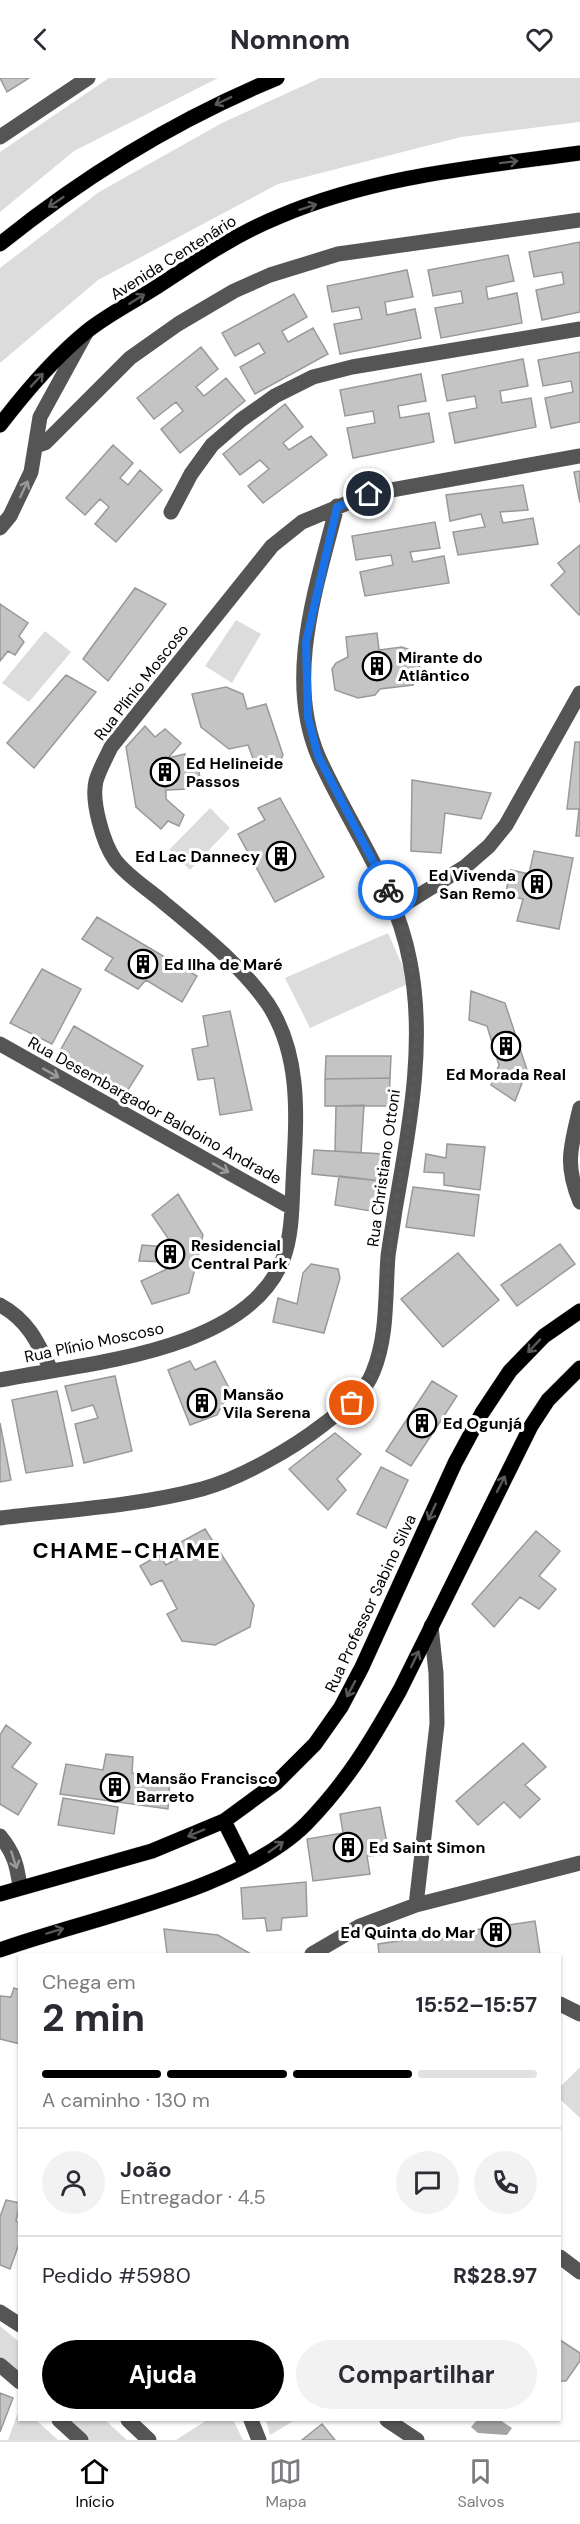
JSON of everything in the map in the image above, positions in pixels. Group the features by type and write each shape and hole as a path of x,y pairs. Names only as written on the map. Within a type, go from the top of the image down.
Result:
{"main road":[{"path":"0,244 71,193 142,147 221,102 277,78"},
{"name":"Avenida Centenário","path":"0,425 34,381 87,331 234,238 279,216 368,187 412,177 451,169 580,153"},
{"name":"Rua Professor Sabino Silva","path":"0,1894 152,1851 224,1821 276,1783 315,1744 341,1707 362,1668 455,1462 482,1413 510,1371 537,1343 580,1311"},
{"path":"0,1950 183,1891 271,1852 304,1825 348,1777 400,1690 531,1426 548,1401 580,1368"},
{"path":"224,1821 246,1865"}],"street":[{"path":"0,137 88,78"},
{"path":"36,446 45,443 130,358 178,324 234,291 270,275 338,254 580,220"},
{"path":"171,512 191,474 212,445 241,420 275,396 313,377 352,367 580,329"},
{"path":"0,528 10,516 31,472 39,417 87,331"},
{"name":"Rua Plínio Moscoso","path":"0,1380 164,1347 199,1336 237,1315 266,1289 283,1260 292,1208 297,1102 294,1072 284,1039 268,1005 238,969 115,860 103,836 95,782 111,747 272,546 302,522 369,494 407,485 580,456"},
{"name":"Rua Christiano Ottoni","path":"0,1518 148,1500 205,1488 263,1463 312,1434 352,1403 371,1377 382,1347 389,1253 412,1114 416,1025 411,963 397,909 318,756 308,718 306,642 337,507"},
{"path":"397,909 466,866 489,846 506,825 580,693"},
{"name":"Rua Desembargador Baldoino Andrade","path":"0,1044 292,1208"},
{"path":"580,1108 569,1156 570,1176 580,1202"},
{"path":"0,1305 23,1321 32,1331 51,1370"},
{"path":"416,1905 437,1724 436,1673 431,1626"},
{"path":"0,1836 17,1862 20,1887"},
{"path":"314,1953 360,1926 416,1905 580,1863"},
{"path":"561,2004 580,2014"},
{"path":"561,2258 580,2272"},
{"path":"0,2312 18,2324"},
{"path":"0,2365 18,2380"},
{"path":"60,2421 81,2440"},
{"path":"129,2421 148,2439"},
{"path":"144,2421 148,2439"},
{"path":"251,2421 259,2440"},
{"path":"388,2421 417,2440"}],"shaded area":[{"path":"109,78 218,78 74,151 0,212 0,152"},
{"path":"320,78 580,78 580,122 461,137 278,184 98,280 0,363 0,268 99,192 222,123"},
{"path":"236,620 261,634 232,683 205,666"},
{"path":"45,631 71,652 29,702 2,683"},
{"path":"210,808 230,828 190,870 169,850"},
{"path":"388,933 410,983 310,1028 285,978"},
{"path":"580,2067 580,2118 561,2100 561,2086"},
{"path":"0,2326 18,2341 18,2375 0,2358"},
{"path":"18,2413 18,2421 37,2421 58,2440 8,2440"},
{"path":"66,2421 106,2421 127,2440 87,2440"},
{"path":"205,2421 234,2421 243,2440 176,2440"},
{"path":"266,2421 293,2421 270,2435"},
{"path":"476,2421 502,2421 512,2428 507,2435 478,2433 471,2427"}],"building":[{"path":"0,78 29,78 7,92"},
{"path":"580,242 580,312 542,320 536,290 564,284 562,272 534,277 529,252"},
{"path":"508,255 514,281 486,287 488,299 517,293 522,323 441,338 435,308 463,303 461,291 433,296 428,270"},
{"path":"407,270 413,297 385,302 387,315 415,309 421,338 340,354 334,324 362,319 359,307 332,312 327,286"},
{"path":"294,294 307,317 282,331 288,342 313,328 328,354 255,394 240,367 265,353 259,343 235,356 222,333"},
{"path":"201,347 218,369 196,387 204,396 226,378 245,401 180,453 161,429 183,411 176,402 154,419 137,398"},
{"path":"580,352 580,422 551,428 545,398 573,392 571,381 543,386 538,360"},
{"path":"523,359 528,386 500,391 502,403 531,398 536,427 455,443 449,413 477,408 475,396 447,401 442,375"},
{"path":"421,374 426,401 398,406 400,418 429,413 434,442 353,458 347,428 375,423 373,411 345,416 340,390"},
{"path":"285,404 303,427 283,443 289,450 311,436 327,455 263,503 248,486 269,469 260,460 240,475 223,454"},
{"path":"113,445 133,463 120,478 128,485 140,470 162,490 116,542 95,524 109,507 100,499 85,515 66,498"},
{"path":"580,471 580,503 574,472"},
{"path":"523,485 528,510 500,512 503,523 533,518 538,544 458,555 453,532 485,527 481,514 450,521 446,495"},
{"path":"435,522 440,548 410,552 413,562 444,556 449,583 365,596 360,572 393,565 391,555 356,560 352,536"},
{"path":"580,545 579,615 551,585 565,572 558,563"},
{"path":"135,588 166,604 108,681 83,659"},
{"path":"0,604 28,623 19,636 24,642 15,655 8,651 0,661"},
{"name":"Mirante do Atlântico","path":"377,633 379,650 402,647 416,652 421,673 413,685 380,689 375,695 358,698 335,690 332,669 336,663 348,657 346,637"},
{"path":"66,675 96,692 34,768 7,743"},
{"path":"226,687 243,694 247,709 266,704 283,755 278,766 264,768 255,764 248,745 229,749 201,727 192,694"},
{"name":"Ed Helineide Passos","path":"145,726 155,737 165,729 181,743 168,758 185,754 186,765 198,765 200,779 187,780 188,789 166,790 166,799 184,815 179,826 168,821 161,829 136,807 126,747"},
{"path":"575,742 580,742 580,836 576,836 579,809 567,809"},
{"path":"412,780 491,793 481,819 445,813 441,853 411,851"},
{"name":"Ed Lac Dannecy","path":"280,798 324,877 275,902 238,834 265,820 258,808"},
{"name":"Ed Vivenda San Remo","path":"534,851 573,858 559,929 517,921 523,899 505,895 511,870 529,874"},
{"name":"Ed Ilha de Maré","path":"97,917 197,976 182,1002 146,980 138,989 105,970 113,958 82,939"},
{"path":"42,969 81,989 52,1044 10,1023"},
{"name":"Ed Morada Real","path":"471,991 505,1003 527,1070 515,1101 491,1085 499,1065 487,1026 469,1020"},
{"path":"230,1011 252,1110 220,1115 214,1078 198,1080 192,1049 208,1046 203,1016"},
{"path":"74,1026 143,1066 124,1096 57,1056"},
{"path":"326,1056 391,1056 390,1078 325,1079"},
{"path":"390,1078 389,1106 325,1106 325,1079"},
{"path":"364,1105 361,1153 335,1151 336,1106"},
{"path":"447,1144 485,1147 480,1190 444,1185 444,1173 424,1172 426,1154 446,1158"},
{"path":"314,1150 384,1154 381,1181 312,1174"},
{"path":"339,1176 381,1181 376,1212 335,1205"},
{"path":"413,1187 479,1195 474,1236 406,1227"},
{"name":"Residencial Central Park","path":"178,1194 203,1235 189,1293 152,1304 141,1281 167,1269 167,1262 139,1261 142,1245 168,1247 170,1241 152,1215"},
{"path":"560,1244 575,1264 517,1306 501,1285"},
{"path":"458,1253 499,1300 443,1347 401,1299"},
{"path":"311,1264 338,1269 340,1278 324,1333 273,1322 278,1298 297,1304 303,1273"},
{"name":"Mansão Vila Serena","path":"190,1361 195,1370 215,1361 230,1390 217,1415 190,1425 168,1370"},
{"path":"115,1376 132,1451 84,1463 75,1424 98,1418 93,1405 72,1411 65,1386"},
{"name":"Ed Ogunjá","path":"432,1381 457,1396 411,1466 386,1451"},
{"path":"57,1391 73,1466 26,1473 12,1400"},
{"path":"0,1423 11,1480 0,1482"},
{"path":"335,1433 361,1454 337,1479 346,1490 328,1510 289,1469"},
{"path":"381,1467 408,1480 386,1528 357,1514"},
{"path":"205,1529 254,1605 250,1627 215,1645 182,1641 167,1614 177,1609 162,1580 151,1585 140,1566 159,1555 166,1565 182,1556 177,1544"},
{"path":"536,1531 560,1551 539,1576 556,1589 539,1609 520,1597 494,1627 472,1604"},
{"path":"6,1725 31,1743 12,1767 37,1784 18,1815 0,1804 0,1735"},
{"path":"523,1743 546,1767 525,1785 540,1799 520,1818 504,1802 478,1825 456,1801"},
{"name":"Mansão Francisco Barreto","path":"106,1754 133,1757 132,1773 170,1779 168,1809 60,1794 66,1764 103,1770"},
{"path":"63,1798 118,1807 114,1834 58,1825"},
{"name":"Ed Saint Simon","path":"380,1807 389,1854 367,1856 370,1874 313,1881 307,1839 343,1833 340,1814"},
{"path":"306,1882 307,1916 282,1918 281,1930 267,1931 265,1918 243,1919 241,1888"},
{"name":"Ed Quinta do Mar","path":"535,1921 540,1953 379,1953 378,1944"},
{"path":"164,1929 218,1935 249,1953 167,1953"},
{"path":"14,1988 18,1989 18,2044 0,2039 0,1996 11,1997"},
{"path":"6,2200 18,2203 16,2221 18,2222 18,2247 10,2269 0,2265 0,2217"},
{"path":"561,2341 580,2353 580,2361 566,2381 561,2381"},
{"path":"0,2393 13,2398 0,2432"},
{"path":"322,2424 335,2440 302,2440"}],"way so far":[{"path":"352,1403 371,1377 382,1347 389,1253 412,1114 416,1025 411,963 397,909 388,890"}],"place":[{"name":"Mirante do Atlântico","path":"377,666"},
{"name":"Ed Helineide Passos","path":"165,772"},
{"name":"Ed Lac Dannecy","path":"281,856"},
{"name":"Ed Vivenda San Remo","path":"537,884"},
{"name":"Ed Ilha de Maré","path":"143,964"},
{"name":"Ed Morada Real","path":"506,1046"},
{"name":"Residencial Central Park","path":"170,1254"},
{"name":"Mansão Vila Serena","path":"202,1403"},
{"name":"Ed Ogunjá","path":"422,1423"},
{"name":"Mansão Francisco Barreto","path":"115,1787"},
{"name":"Ed Saint Simon","path":"348,1847"},
{"name":"Ed Quinta do Mar","path":"496,1932"}],"district":[{"name":"CHAME-CHAME","path":"127,1550"}],"route":[{"path":"369,494 337,507 317,586 306,642 305,680 308,718 318,756 388,890"}]}
